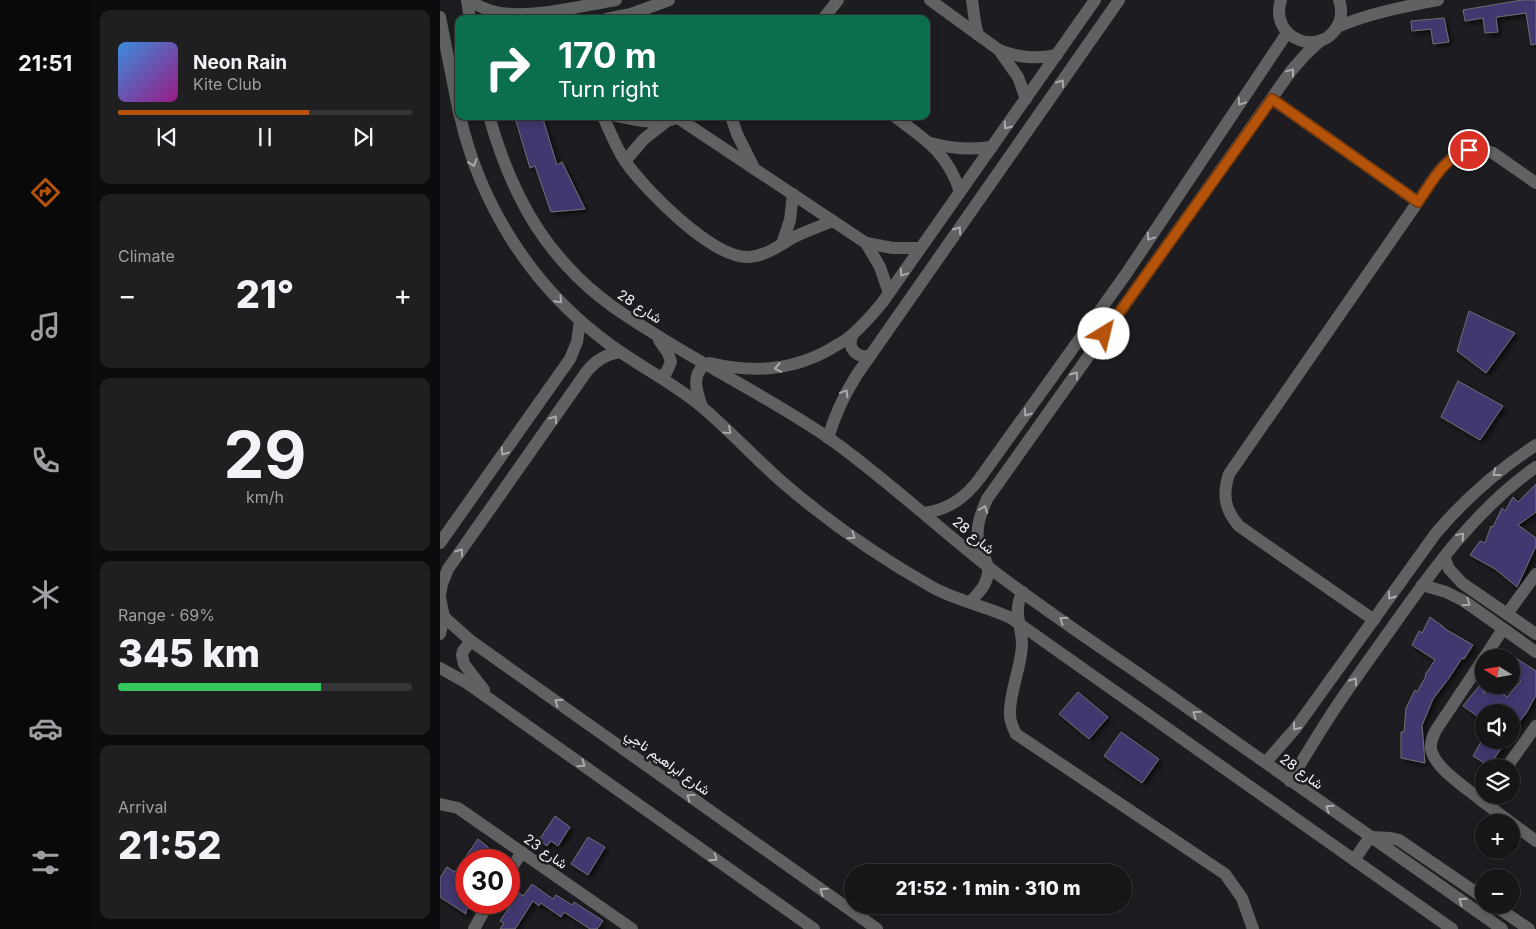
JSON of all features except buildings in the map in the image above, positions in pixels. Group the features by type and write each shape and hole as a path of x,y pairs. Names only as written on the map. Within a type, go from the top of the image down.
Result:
{"street":[{"path":"467,0 482,8 498,12 551,15 616,0"},
{"path":"467,0 469,15"},
{"path":"626,15 669,0"},
{"path":"826,15 838,0"},
{"path":"930,0 999,50 1016,56 1033,58 1057,55"},
{"path":"972,0 978,35"},
{"path":"702,407 696,391 696,379 704,364 710,363 752,370 779,368 810,359 828,351 852,336 889,293 1095,0"},
{"path":"828,438 841,400 870,356 1119,0"},
{"path":"970,602 983,587 988,574 988,566 979,546 977,536 982,511 994,489 1298,62 1321,40 1333,33 1337,27 1341,11 1339,0"},
{"path":"1337,27 1372,13 1438,0"},
{"path":"1280,1 1282,26 1288,33 1303,42 1321,40"},
{"path":"440,17 455,93"},
{"path":"925,514 951,506 963,498 980,478 1126,274 1288,33"},
{"path":"999,50 1018,77 1026,99"},
{"path":"1272,99 1418,202"},
{"path":"461,120 476,172 510,237 530,267 580,321 620,352 660,376 702,407 781,481 840,527 934,588 997,611 1021,626 1452,929"},
{"name":"شارع 28","path":"490,120 505,168 522,203 542,236 566,266 594,293 625,316 775,404 828,438 862,462 988,566 1023,592 1502,929"},
{"path":"605,120 625,161 666,208 690,228 731,254 748,257 766,253 807,231 833,221"},
{"path":"639,120 650,122 667,120"},
{"path":"625,161 644,139 674,120"},
{"path":"678,120 866,243 893,248 920,248"},
{"path":"732,120 754,169"},
{"path":"899,120 931,143 949,165 960,192"},
{"path":"931,143 943,147 967,150 992,147"},
{"path":"1374,620 1239,526 1226,508 1224,497 1225,485 1229,474 1445,164 1460,152 1478,149 1493,153 1536,183"},
{"path":"782,244 790,220 793,194"},
{"path":"866,243 880,267 889,293"},
{"path":"1126,274 1140,284"},
{"path":"440,542 574,351 580,331 580,321"},
{"path":"658,336 671,362 666,373 660,376"},
{"path":"852,336 850,344 854,352 861,356 870,356"},
{"path":"440,634 444,617 440,596 448,569 587,371 598,360 620,352"},
{"path":"558,376 576,388"},
{"path":"1266,762 1295,729 1436,533 1495,474 1536,445"},
{"path":"1290,781 1335,708 1422,585 1488,506 1517,480 1536,467"},
{"path":"980,478 994,489"},
{"path":"460,514 478,526"},
{"path":"1444,557 1454,576 1536,634"},
{"path":"1507,614 1536,574"},
{"path":"1422,585 1454,595 1536,652"},
{"path":"1023,592 1018,605 1018,619 1021,626 1021,654 1010,712 1011,723 1016,734 1226,874 1242,898 1254,929"},
{"name":"شارع ابراهيم ناجي","path":"444,617 471,641 877,929"},
{"path":"1490,649 1503,629"},
{"path":"471,641 462,651 462,660 491,700"},
{"path":"440,668 467,683 814,929"},
{"path":"1475,672 1436,730 1431,750 1438,764 1475,791"},
{"path":"1319,696 1335,708"},
{"path":"1515,759 1531,744 1536,726"},
{"name":"شارع 23","path":"440,804 458,808 632,929"},
{"path":"1492,804 1536,841"},
{"path":"1354,860 1370,836 1399,840 1475,892"},
{"path":"474,929 482,914"},
{"path":"1507,914 1529,929"}],"route":[{"path":"1104,334 1272,99 1418,202 1445,164 1460,152 1469,150"}]}
